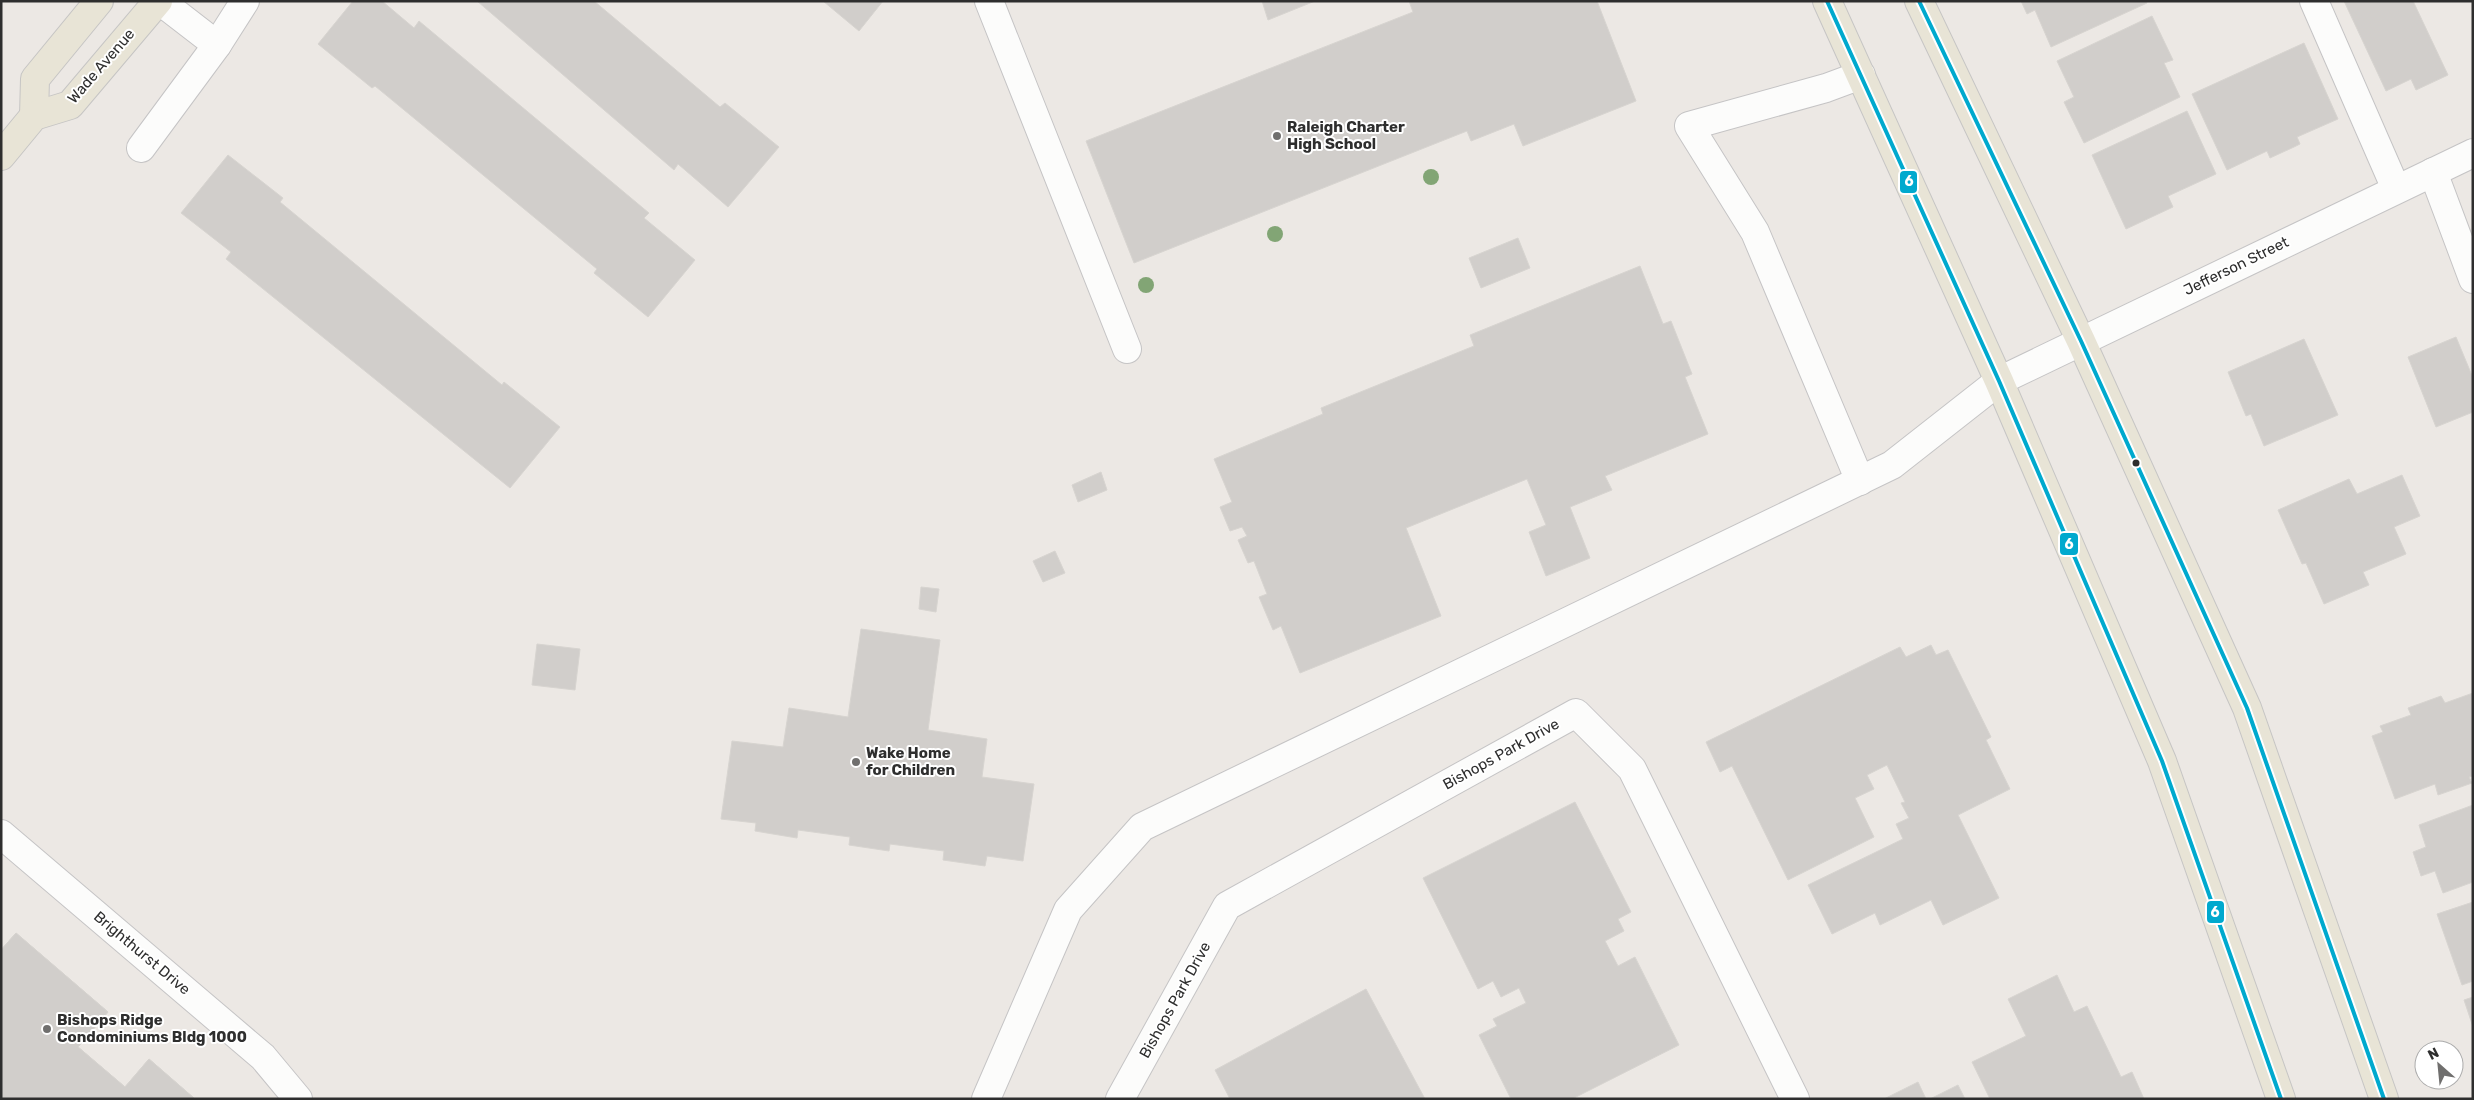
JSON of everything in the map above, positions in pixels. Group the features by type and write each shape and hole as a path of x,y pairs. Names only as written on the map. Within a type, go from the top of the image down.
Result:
{"main road":[{"path":"1,156 34,116 35,79 99,1"},
{"name":"Wade Avenue","path":"34,116 70,106 159,1"},
{"path":"1827,1 1999,380 2162,761 2281,1099"},
{"path":"1919,1 2081,341 2248,708 2384,1099"}],"street":[{"path":"159,1 217,45"},
{"path":"141,148 217,45 245,1"},
{"path":"988,1 1127,349"},
{"path":"2314,1 2396,189"},
{"path":"1860,481 1755,232 1689,126 1826,88 1861,76"},
{"name":"Jefferson Street","path":"986,1099 1068,910 1142,827 1892,466 1999,380 2473,153"},
{"path":"2433,172 2473,279"},
{"name":"Bishops Park Drive","path":"1120,1099 1227,906 1576,713 1632,769 1795,1099"},
{"name":"Brighthurst Drive","path":"1,834 263,1057 298,1099"}],"building":[{"path":"353,1 382,1 414,28 419,21 649,213 644,218 695,260 648,317 594,273 597,269 375,86 372,88 318,44"},
{"path":"477,1 594,1 720,107 725,103 779,147 728,207 678,164 674,170"},
{"path":"823,1 883,1 859,31"},
{"path":"1262,1 1315,1 1268,20"},
{"name":"Raleigh Charter High School","path":"1409,1 1597,1 1636,101 1523,146 1514,124 1471,141 1467,131 1134,263 1086,141 1413,12"},
{"path":"2021,1 2146,1 2147,3 2051,47 2035,10 2027,14"},
{"path":"2344,1 2413,1 2448,75 2416,90 2411,79 2386,91"},
{"path":"2152,16 2173,60 2164,63 2180,97 2084,143 2064,102 2074,97 2057,61"},
{"path":"2304,43 2338,119 2297,137 2300,144 2294,147 2270,158 2267,151 2227,170 2192,94"},
{"path":"2187,111 2216,174 2168,196 2173,207 2126,229 2092,155"},
{"path":"228,155 283,198 280,202 502,385 504,382 560,427 510,488 226,259 231,252 181,213"},
{"path":"1518,238 1530,268 1481,288 1469,258"},
{"path":"1640,266 1663,324 1671,321 1692,374 1685,377 1708,434 1605,476 1612,490 1570,507 1590,558 1546,576 1529,532 1546,525 1527,479 1406,528 1441,616 1300,673 1281,626 1273,630 1259,597 1267,594 1254,561 1248,563 1238,540 1247,536 1242,527 1230,531 1220,507 1232,502 1214,459 1323,414 1321,408 1474,346 1470,335"},
{"path":"2456,337 2473,378 2473,412 2436,427 2408,357"},
{"path":"2304,339 2338,415 2264,446 2251,414 2246,416 2228,372"},
{"path":"1101,472 1107,490 1078,502 1072,485"},
{"path":"2402,475 2420,516 2394,527 2406,554 2363,572 2369,585 2324,604 2306,563 2302,564 2278,510 2349,479 2357,494"},
{"path":"1055,551 1065,573 1043,582 1033,561"},
{"path":"921,587 939,589 936,612 919,609"},
{"name":"Wake Home for Children","path":"861,629 940,640 928,730 987,739 982,777 1034,784 1023,861 987,856 985,866 943,860 944,851 890,844 889,851 849,845 850,837 798,830 797,838 755,831 756,823 721,819 732,741 783,747 789,708 848,717"},
{"path":"537,644 580,649 575,690 532,685"},
{"path":"1931,645 1936,655 1948,650 1991,737 1986,740 2010,789 1958,815 1999,898 1943,925 1931,900 1880,925 1875,913 1832,934 1808,885 1903,839 1896,824 1909,818 1901,803 1905,802 1887,765 1867,775 1874,789 1855,798 1874,837 1788,880 1732,766 1720,772 1706,742 1900,647 1906,657"},
{"path":"2473,693 2473,776 2469,777 2472,783 2438,795 2435,784 2395,799 2372,736 2383,732 2380,726 2411,715 2408,708 2441,696 2445,703"},
{"path":"1575,802 1631,912 1618,919 1624,931 1605,941 1618,966 1635,957 1679,1045 1572,1099 1511,1099 1479,1035 1497,1026 1493,1019 1526,1003 1519,988 1501,997 1493,981 1478,989 1423,878"},
{"path":"2473,805 2473,882 2443,893 2435,871 2421,876 2413,852 2426,847 2419,825"},
{"path":"2473,902 2473,981 2462,985 2437,914"},
{"name":"Bishops Ridge Condominiums Bldg 1000","path":"16,933 108,1012 78,1047 125,1087 149,1059 195,1099 113,1099 102,1089 93,1099 69,1099 53,1084 74,1062 56,1046 34,1071 45,1082 29,1099 1,1099 1,950"},
{"name":"Bishops Ridge Condominiums Bldg 1000","path":"16,933 108,1012 78,1047 125,1087 149,1059 195,1099 1,1099 1,950"},
{"path":"2057,975 2074,1012 2087,1006 2121,1077 2132,1072 2144,1099 1990,1099 1972,1062 2026,1036 2008,999"},
{"path":"1366,989 1425,1099 1230,1099 1215,1070"},
{"path":"2473,997 2473,1027 2464,1000"},
{"path":"1918,1082 1926,1099 1884,1099"},
{"path":"1958,1085 1965,1099 1930,1099"}],"transit line":[{"name":"6","path":"1827,1 1999,381 2162,761 2281,1099"},
{"name":"6","path":"1919,1 2081,341 2247,708 2384,1099"}],"place":[{"name":"Raleigh Charter High School","path":"1277,136"},
{"name":"Wake Home for Children","path":"856,762"},
{"name":"Bishops Ridge Condominiums Bldg 1000","path":"47,1029"}]}
